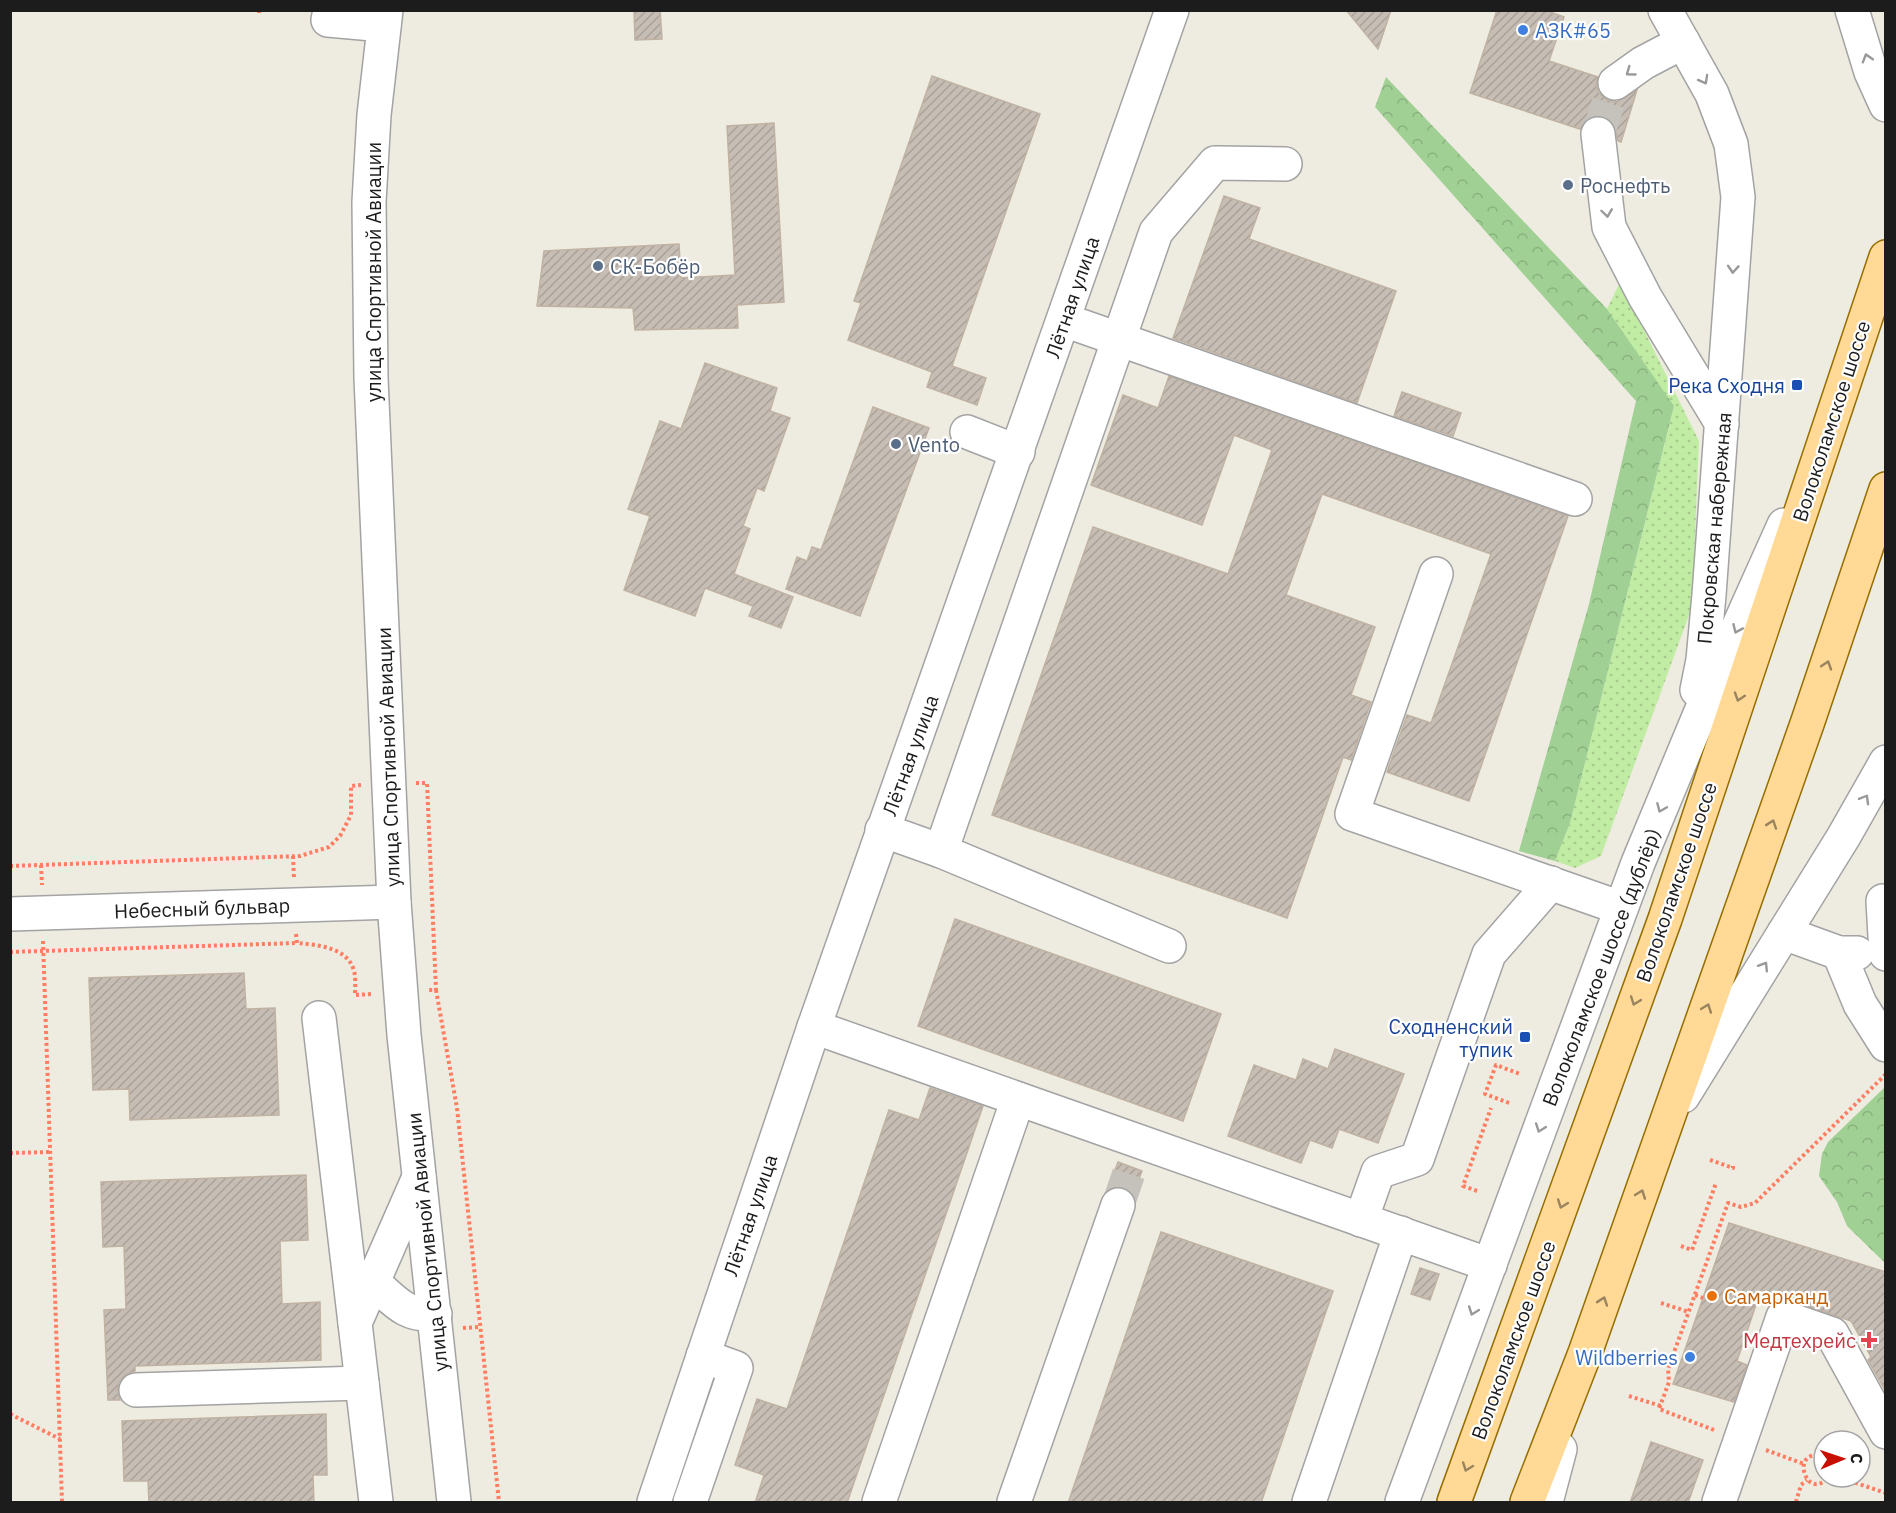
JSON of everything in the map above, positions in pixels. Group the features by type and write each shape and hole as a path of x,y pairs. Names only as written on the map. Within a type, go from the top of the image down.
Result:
{"main road":[{"name":"Волоколамское шоссе","path":"1454,1503 1665,919 1886,257"},
{"path":"1527,1503 1585,1353 1808,721 1886,489"}],"street":[{"path":"330,10 328,20 385,18"},
{"name":"Лётная улица","path":"654,1503 882,830 1018,452 1172,10"},
{"name":"Покровская набережная","path":"1665,10 1712,94 1731,144 1738,197 1703,660 1678,771"},
{"path":"1852,10 1871,72 1886,105"},
{"name":"улица Спортивной Авиации","path":"385,18 374,115 369,202 371,378 394,902 404,1035 454,1503"},
{"path":"1615,82 1643,63 1683,42"},
{"path":"1598,134 1608,227 1645,297 1722,424"},
{"path":"941,850 1156,232 1215,163 1285,164"},
{"path":"1064,320 1575,499"},
{"path":"967,432 1018,452"},
{"name":"Волоколамское шоссе (дублёр)","path":"1402,1503 1638,863 1710,690 1791,509 1824,442"},
{"path":"1436,574 1352,814 1622,908"},
{"path":"1666,1123 1844,836 1886,762"},
{"path":"882,830 941,850 1169,946"},
{"path":"1361,1220 1378,1172 1417,1159 1489,954 1551,884"},
{"path":"1886,901 1883,901 1860,954 1860,1004 1886,1045"},
{"name":"Небесный бульвар","path":"10,914 394,902"},
{"path":"1784,933 1860,954"},
{"path":"319,1018 376,1503"},
{"path":"814,1027 1018,1099 1136,1154 1361,1220 1490,1265"},
{"path":"879,1503 1018,1099"},
{"path":"355,1323 420,1176"},
{"path":"1014,1503 1118,1205"},
{"path":"1309,1503 1401,1233"},
{"path":"373,1282 408,1311 422,1315 435,1314"},
{"path":"1719,1503 1783,1317 1832,1334 1886,1432"},
{"path":"1546,1503 1585,1353"},
{"path":"690,1503 736,1368 703,1356"},
{"path":"136,1390 362,1383"}],"path":[{"path":"10,866 300,856 329,847 340,836 351,815 351,786 427,783"},
{"path":"41,865 62,1503"},
{"path":"10,952 297,943"},
{"path":"436,990 457,1108 499,1503"},
{"path":"1509,1103 1485,1094 1496,1065 1508,1072 1520,1074"},
{"path":"1804,1464 1659,1409 1669,1382 1668,1369 1728,1203 1741,1208 1755,1203 1886,1074"},
{"path":"1477,1191 1463,1186 1491,1108"},
{"path":"10,1153 51,1152"},
{"path":"1710,1160 1733,1168 1734,1166"},
{"path":"1681,1246 1692,1250 1716,1183"},
{"path":"1695,1295 1703,1298"},
{"path":"1661,1303 1689,1312"},
{"path":"1629,1396 1660,1406"},
{"path":"10,1414 60,1439"},
{"path":"1812,1456 1804,1464 1803,1473 1812,1483"},
{"path":"1796,1503 1801,1485 1808,1480"}],"green space":[{"path":"1386,77 1607,309 1674,406 1570,823 1555,861 1519,851 1589,604 1636,401 1375,107"},
{"path":"1620,282 1699,441 1692,607 1601,856 1575,868 1555,861 1570,823 1674,407 1607,309"},
{"path":"1885,1087 1885,1263 1847,1226 1837,1202 1819,1176 1822,1154 1828,1142"}],"building":[{"path":"634,10 660,10 662,39 635,40"},
{"path":"1346,10 1391,10 1378,49"},
{"path":"1497,10 1545,10 1564,17 1549,61 1598,77 1596,85 1599,93 1608,100 1617,102 1637,90 1621,142 1618,141 1613,123 1605,117 1595,116 1587,119 1580,129 1470,93"},
{"path":"932,76 1040,114 952,366 986,378 977,405 927,387 932,372 848,340 861,303 854,301"},
{"path":"774,123 784,302 737,305 738,328 635,330 633,308 537,306 544,251 679,244 681,278 735,275 727,126"},
{"path":"1224,196 1260,208 1249,239 1396,291 1357,403 1173,338"},
{"path":"705,363 777,388 770,411 790,418 764,491 757,488 743,526 750,529 734,574 793,597 781,628 749,616 753,606 705,588 695,616 624,590 650,516 628,509 660,421 681,429"},
{"path":"1169,376 1568,516 1469,801 1387,772 1407,715 1431,723 1491,554 1322,494 1286,595 1375,627 1351,695 1371,702 1351,760 1343,757 1287,918 992,815 1093,527 1228,574 1272,450 1234,435 1202,525 1091,485 1123,395 1158,408"},
{"path":"1402,392 1461,413 1453,436 1394,416"},
{"path":"873,407 929,428 860,616 786,589 797,557 807,561 812,547 821,550"},
{"path":"955,919 1221,1014 1183,1121 918,1026"},
{"path":"244,973 246,1009 275,1008 279,1115 130,1120 129,1089 93,1090 89,978"},
{"path":"1335,1049 1404,1074 1378,1143 1339,1129 1332,1148 1310,1140 1301,1163 1228,1136 1254,1065 1296,1080 1303,1059 1328,1069"},
{"path":"930,1088 983,1106 847,1503 755,1503 764,1475 735,1465 757,1399 787,1409 889,1110 919,1120"},
{"path":"1118,1162 1142,1171 1133,1195 1124,1187 1108,1190"},
{"path":"306,1175 308,1240 280,1241 282,1304 320,1302 321,1360 135,1366 135,1371 126,1374 119,1382 117,1391 120,1400 108,1400 104,1310 126,1309 124,1246 103,1247 101,1182"},
{"path":"1729,1223 1886,1272 1886,1392 1868,1360 1871,1357 1851,1321 1761,1290 1737,1361 1747,1365 1734,1402 1673,1384"},
{"path":"1161,1232 1333,1291 1261,1503 1068,1503"},
{"path":"1420,1268 1439,1274 1430,1300 1411,1294"},
{"path":"326,1414 327,1475 313,1475 314,1503 149,1503 148,1481 124,1481 122,1421"},
{"path":"1651,1442 1703,1460 1688,1503 1630,1503"}],"tunnel":[{"path":"1598,134 1615,83"},
{"path":"1118,1205 1131,1167"}],"place":[{"name":"АЗК#65","path":"1523,30"},
{"name":"Роснефть","path":"1568,185"},
{"name":"СК-Бобёр","path":"598,266"},
{"name":"Река Сходня","path":"1797,385"},
{"name":"Vento","path":"896,444"},
{"name":"Сходненский тупик","path":"1525,1037"},
{"name":"Самарканд","path":"1712,1296"},
{"name":"Медтехрейс","path":"1869,1340"},
{"name":"Wildberries","path":"1690,1357"}]}
